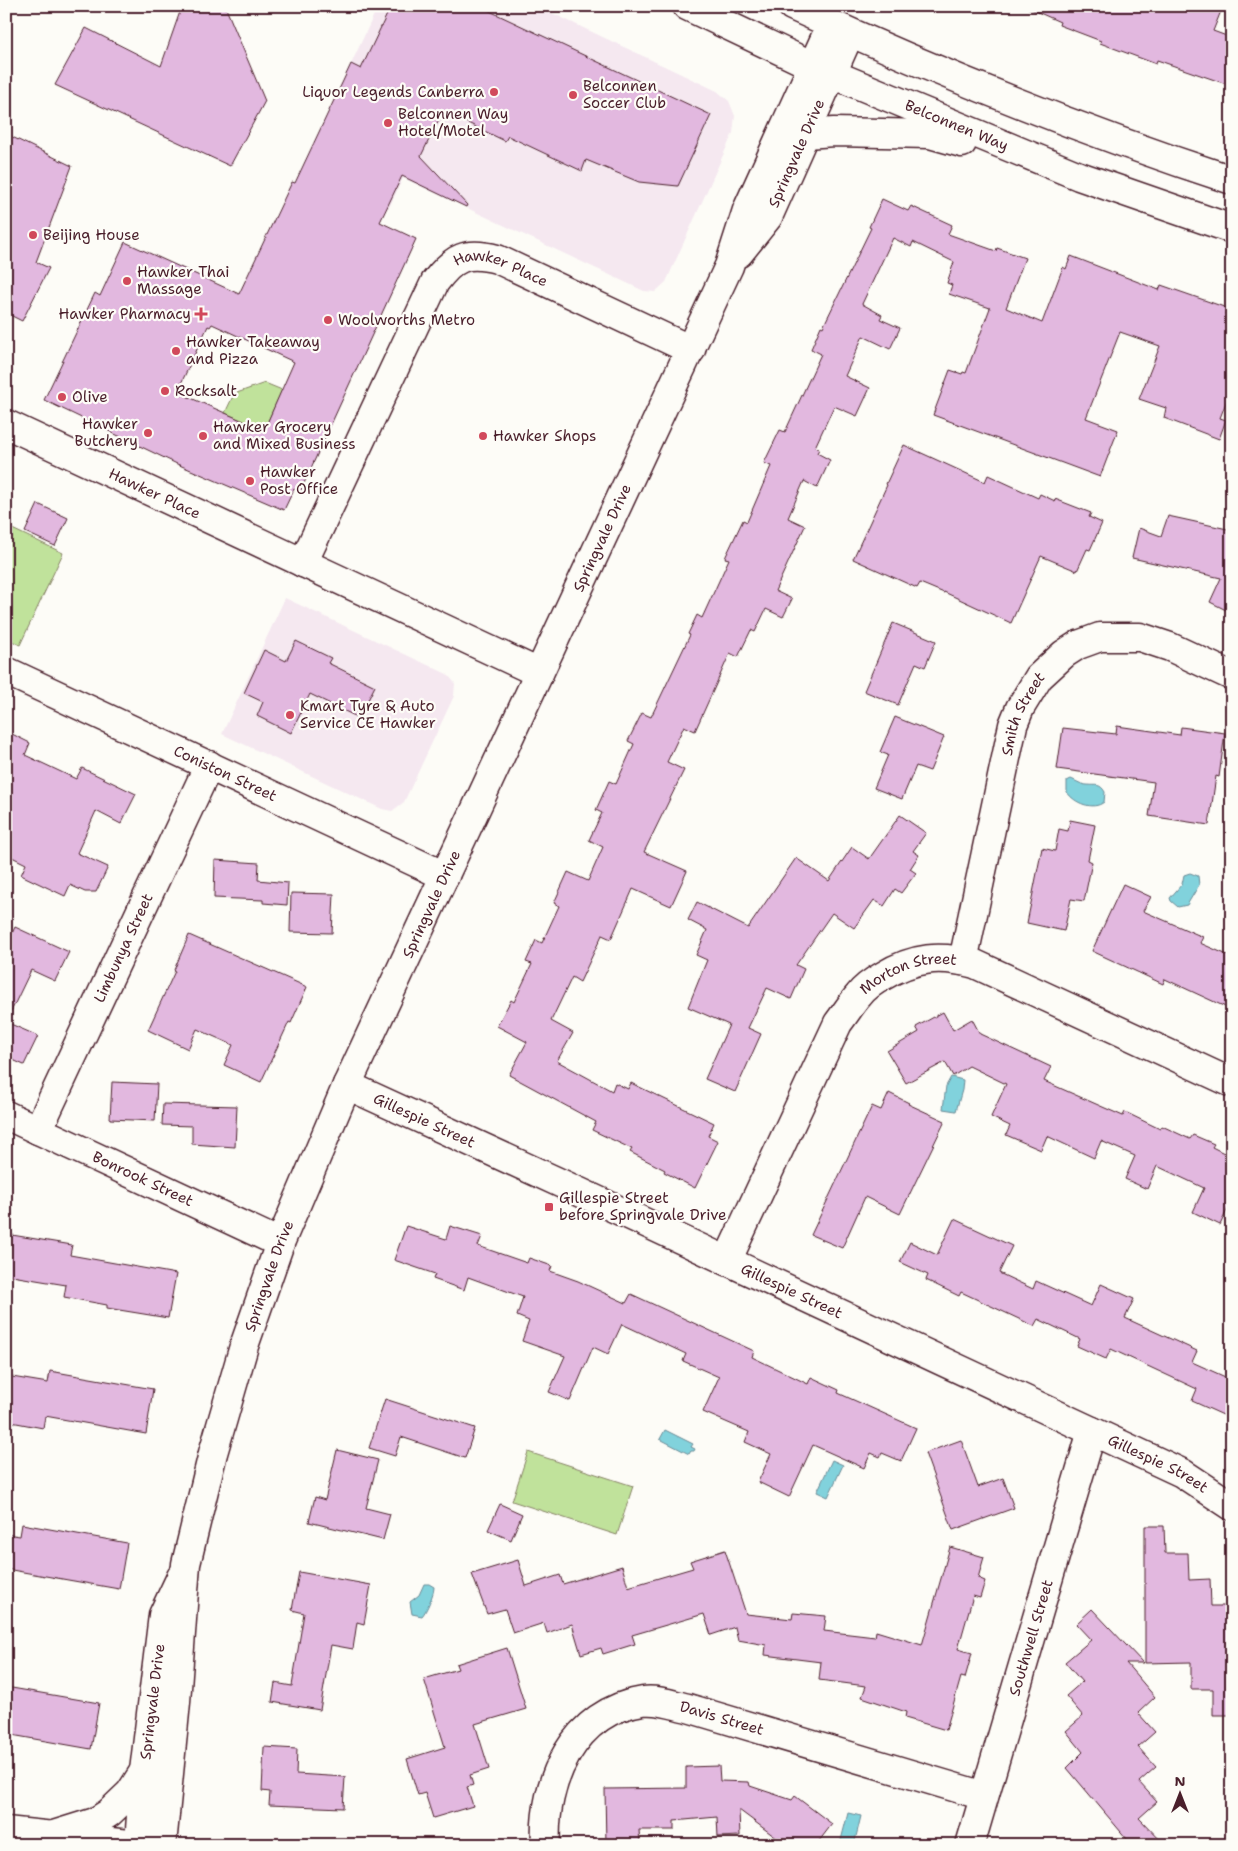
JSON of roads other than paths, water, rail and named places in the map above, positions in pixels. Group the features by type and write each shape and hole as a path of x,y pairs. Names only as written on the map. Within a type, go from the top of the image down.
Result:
{"street":[{"name":"Belconnen Way","path":"687,6 822,70 1079,176 1232,229"},
{"path":"792,6 841,29 1030,108 1232,180"},
{"name":"Springvale Drive","path":"162,1845 176,1702 186,1564 216,1444 244,1346 280,1243 347,1085 729,266 747,210 822,70 841,29"},
{"name":"Springvale Drive","path":"729,266 768,217 806,134 822,70"},
{"path":"806,134 834,132 930,134 1079,176"},
{"name":"Hawker Place","path":"303,563 434,282 447,266 462,257 480,254 497,259 690,350"},
{"name":"Hawker Place","path":"6,424 539,673"},
{"name":"Smith Street","path":"963,961 1013,725 1020,708 1039,677 1064,654 1100,636 1140,636 1170,647 1232,676"},
{"name":"Coniston Street","path":"6,671 445,876"},
{"name":"Limbunya Street","path":"38,1130 208,765"},
{"name":"Morton Street","path":"727,1261 838,1023 860,994 872,982 900,965 932,958 963,961 984,968 1232,1084"},
{"name":"Gillespie Street","path":"347,1085 1188,1476 1232,1506"},
{"name":"Bonrook Street","path":"6,1115 280,1243"},
{"name":"Southwell Street","path":"970,1845 1092,1431"},
{"name":"Springvale Drive","path":"139,1845 144,1771 163,1615 186,1564"},
{"name":"Davis Street","path":"546,1845 545,1824 547,1805 558,1770 566,1754 587,1728 614,1710 643,1701 658,1701 688,1708 984,1796"},
{"path":"50,1836 95,1822 109,1813 130,1792 144,1771"},
{"path":"6,1831 139,1845"}],"water":[{"path":"1071,779 1083,784 1101,787 1105,792 1104,802 1100,805 1089,806 1074,799 1067,792 1067,781"},
{"path":"1190,873 1198,876 1199,885 1187,905 1178,907 1170,898 1182,884 1184,875"},
{"path":"951,1077 963,1080 956,1111 943,1109 946,1086"},
{"path":"665,1430 693,1444 691,1447 695,1449 694,1451 691,1451 689,1454 660,1439"},
{"path":"832,1460 843,1465 828,1497 817,1492"},
{"path":"424,1584 434,1587 433,1594 422,1616 412,1614 410,1602 419,1595"},
{"path":"848,1813 861,1816 854,1845 840,1844"}],"place":[{"name":"Liquor Legends Canberra","path":"494,92"},
{"name":"Belconnen Soccer Club","path":"573,95"},
{"name":"Belconnen Way Hotel/Motel","path":"388,123"},
{"name":"Beijing House","path":"33,235"},
{"name":"Hawker Thai Massage","path":"127,281"},
{"name":"Hawker Pharmacy","path":"201,314"},
{"name":"Woolworths Metro","path":"328,320"},
{"name":"Hawker Takeaway and Pizza","path":"176,351"},
{"name":"Rocksalt","path":"165,391"},
{"name":"Olive","path":"62,397"},
{"name":"Hawker Butchery","path":"148,433"},
{"name":"Hawker Grocery and Mixed Business","path":"203,436"},
{"name":"Hawker Shops","path":"483,436"},
{"name":"Hawker Post Office","path":"250,481"},
{"name":"Kmart Tyre & Auto Service CE Hawker","path":"290,715"},
{"name":"Gillespie Street before Springvale Drive","path":"549,1207"}]}
